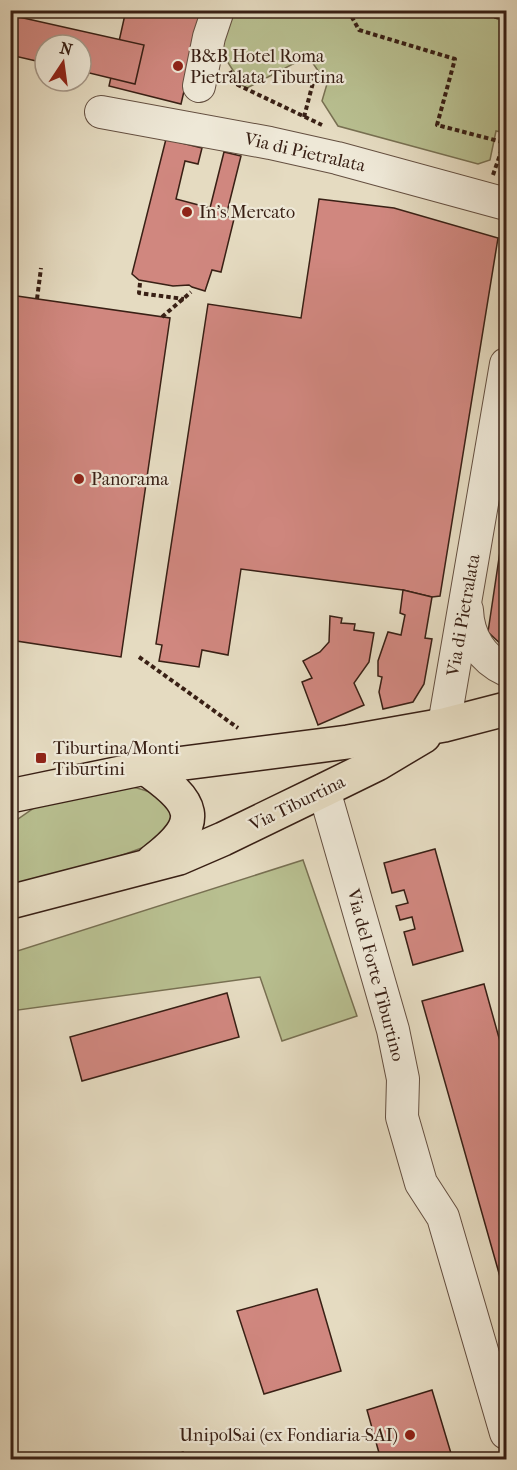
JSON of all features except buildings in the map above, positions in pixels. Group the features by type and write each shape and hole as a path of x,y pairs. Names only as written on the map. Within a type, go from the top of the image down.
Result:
{"main road":[{"name":"Via Tiburtina","path":"10,796 145,768 348,742 444,725 507,710"},
{"name":"Via Tiburtina","path":"10,902 179,858 223,840 377,764 444,725"},
{"name":"Via Tiburtina","path":"144,868 172,848 182,836 187,822 186,807 182,798 175,790 145,768"},
{"name":"Via Tiburtina","path":"10,811 50,786"}],"street":[{"path":"199,86 209,37 218,10"},
{"name":"Via di Pietralata","path":"101,112 270,143 324,141 507,204"},
{"name":"Via di Pietralata","path":"444,725 507,364"},
{"path":"467,598 469,626 474,640 484,655 507,670"},
{"name":"Via del Forte Tiburtino","path":"324,790 393,1030 403,1078 402,1118 421,1183 443,1217 507,1433"}],"path":[{"path":"348,10 359,30 455,59 437,125 505,143 493,176"},
{"path":"473,10 507,20"},
{"path":"304,117 315,75"},
{"path":"238,85 304,117 324,141"},
{"path":"304,117 324,141"},
{"path":"37,299 41,268"},
{"path":"140,283 139,294 184,299"},
{"path":"162,317 191,292 192,298"},
{"path":"140,657 232,724"}],"green space":[{"path":"229,11 506,11 506,133 496,131 490,160 478,164 338,126 322,101 327,84 308,56 247,88 243,86 216,44"},
{"path":"129,786 156,795 166,804 173,818 158,842 79,871 11,890 11,824 34,808 54,800"},
{"path":"303,860 357,1016 282,1041 260,977 11,1011 11,953"}],"place":[{"name":"B&B Hotel Roma Pietralata Tiburtina","path":"178,66"},
{"name":"In's Mercato","path":"187,212"},
{"name":"Panorama","path":"79,479"},
{"name":"Tiburtina/Monti Tiburtini","path":"41,758"},
{"name":"UnipolSai (ex Fondiaria-SAI)","path":"410,1435"}]}
